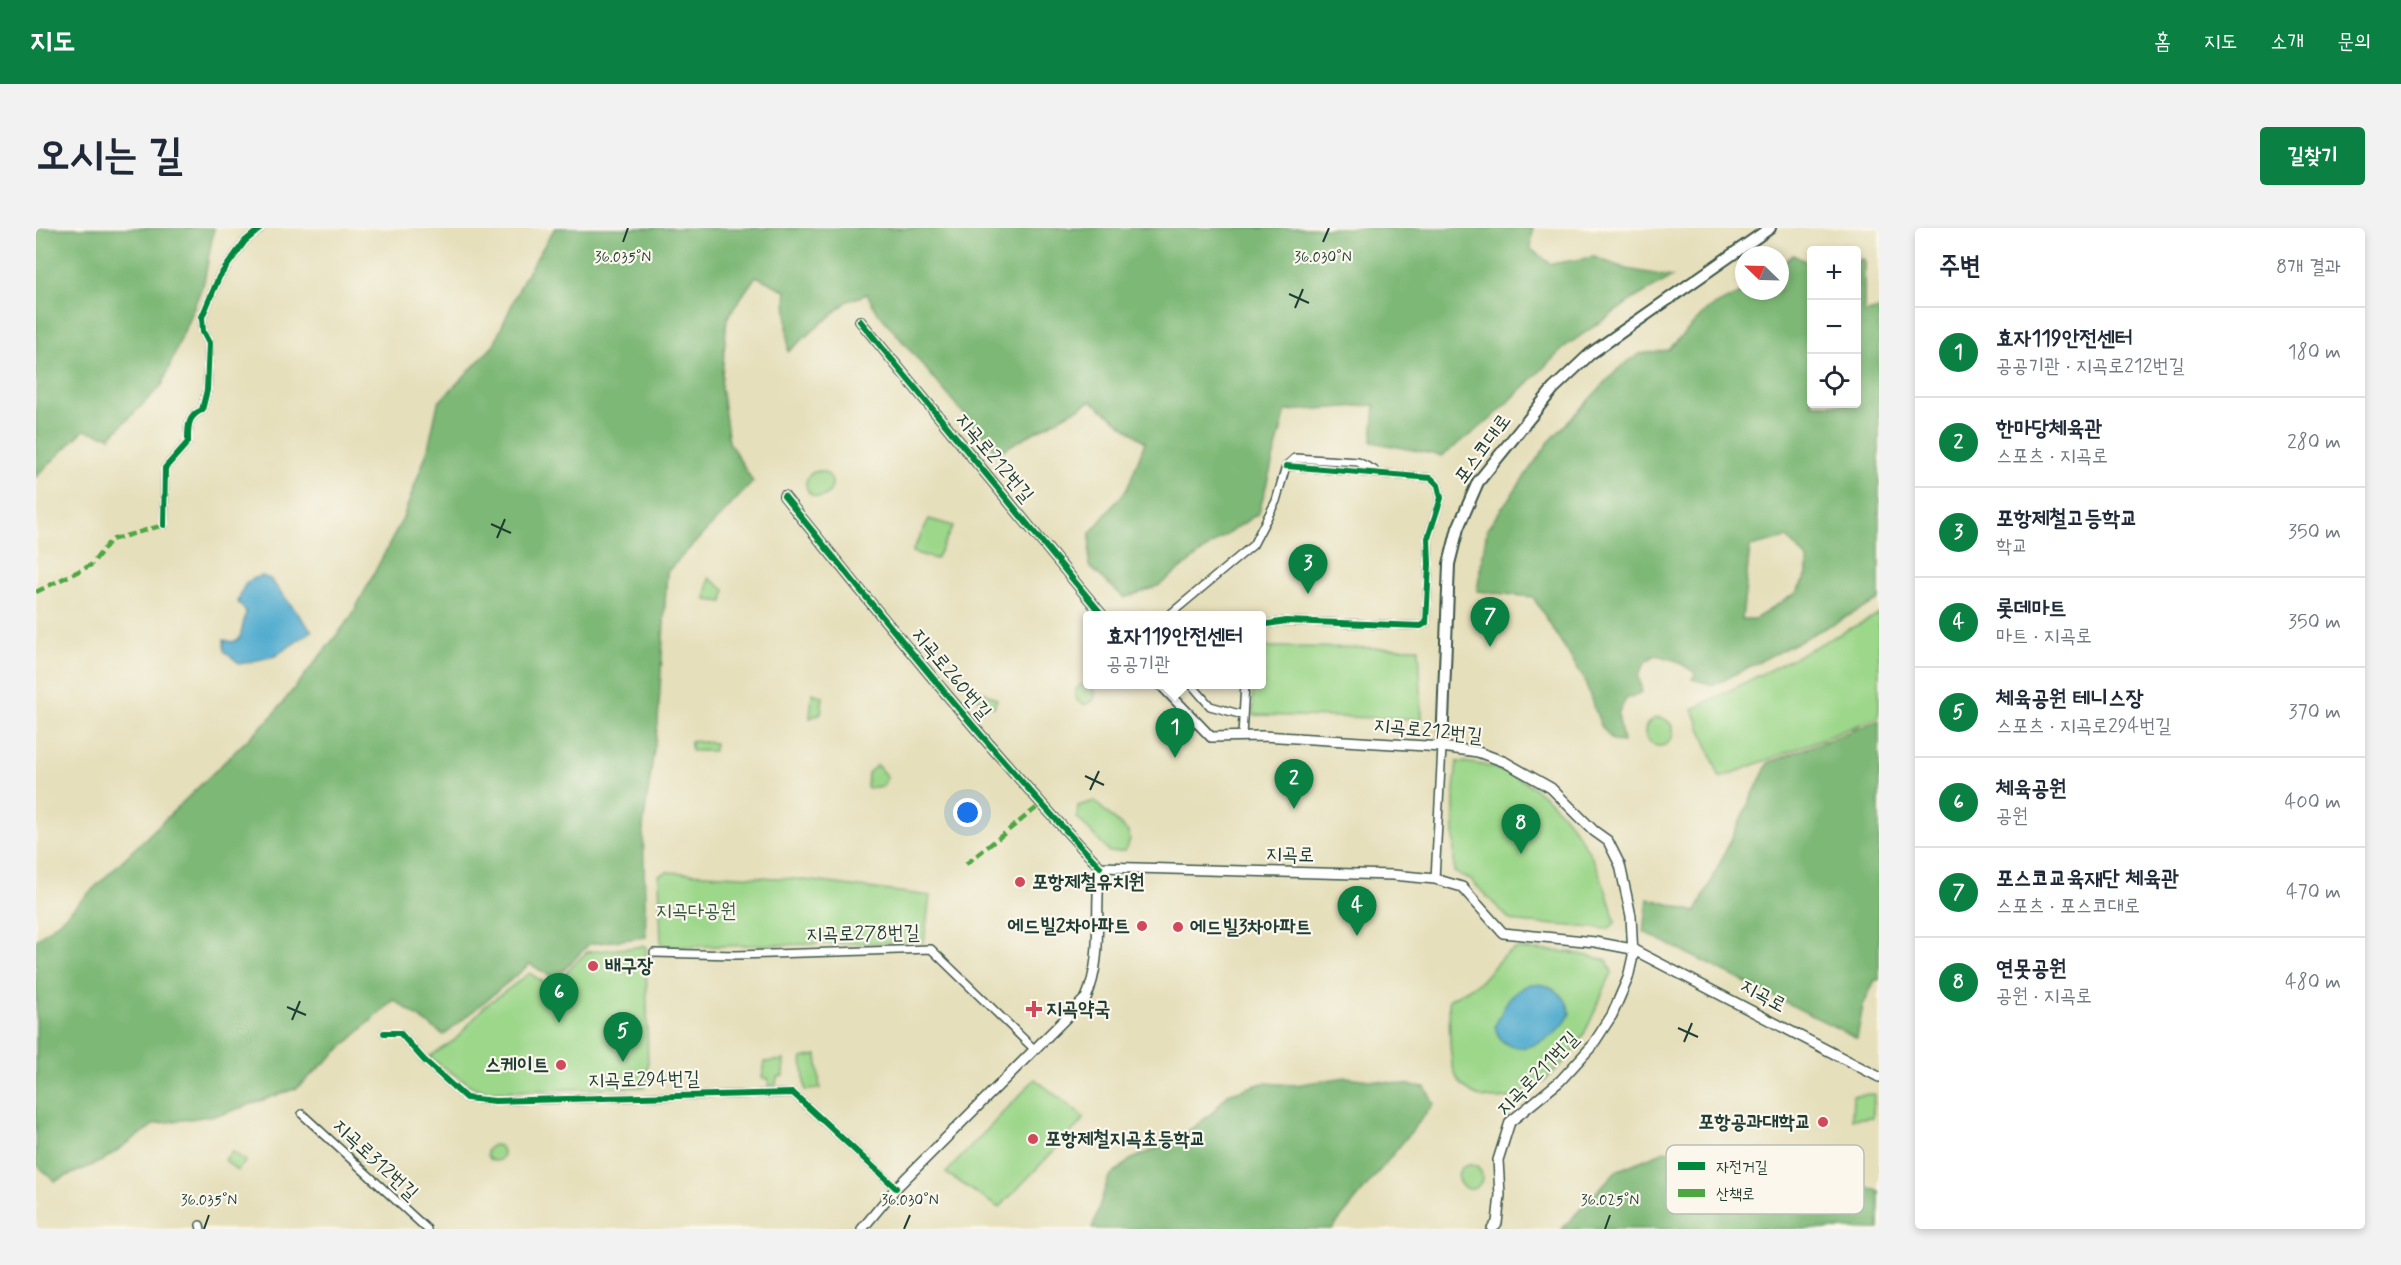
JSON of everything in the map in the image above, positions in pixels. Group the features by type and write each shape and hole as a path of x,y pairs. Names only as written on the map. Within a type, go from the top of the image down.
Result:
{"main road":[{"name":"포스코대로","path":"1442,747 1449,564 1458,528 1478,482 1553,389 1590,354 1770,228"},
{"name":"지곡로212번길","path":"860,321 1100,611"},
{"name":"지곡로260번길","path":"784,496 912,654 1040,805 1100,867"},
{"name":"지곡로212번길","path":"1165,689 1211,737 1242,736 1442,747 1478,752 1529,775 1551,788 1608,842 1626,886 1633,928 1632,949"},
{"name":"지곡로","path":"1100,867 1393,875 1435,879 1462,887 1503,933 1596,942 1632,949 1879,1077"},
{"path":"862,1229 896,1188 1033,1048 1086,998 1094,980 1096,895 1100,867"},
{"name":"지곡로211번길","path":"1492,1229 1497,1223 1500,1195 1498,1160 1510,1122 1560,1081 1600,1035 1628,978 1632,949"}],"street":[{"path":"164,525 165,468 188,442 188,424 194,414 202,410 207,390 209,343 203,332 202,316 219,277 245,241 261,228"},
{"path":"1173,611 1253,545 1276,501 1286,466 1377,471 1431,478 1438,485 1441,498 1428,538 1426,623 1421,626 1286,621 1266,624"},
{"path":"1195,689 1210,706 1243,715"},
{"path":"1242,736 1245,689"},
{"name":"포스코대로","path":"1435,879 1442,747"},
{"name":"지곡로278번길","path":"654,953 736,955 931,949 1033,1048"},
{"name":"지곡로294번길","path":"384,1033 400,1033 424,1060 466,1098 495,1101 793,1094 896,1188"},
{"name":"지곡로312번길","path":"302,1113 427,1229"}],"green space":[{"path":"36,228 214,228 204,282 162,385 110,437 84,430 36,477"},
{"path":"555,228 1533,228 1531,249 1551,264 1594,257 1627,269 1672,277 1635,298 1566,346 1491,419 1442,456 1372,442 1375,405 1286,411 1259,513 1221,538 1158,586 1124,598 1089,566 1090,533 1127,489 1145,442 1091,401 997,453 876,310 867,294 848,301 788,352 786,291 756,276 727,318 721,387 729,442 753,482 667,572 658,722 643,827 646,937 589,944 555,979 530,964 444,1035 394,1000 297,1088 223,1114 155,1124 102,1161 55,1181 36,1164 36,940 65,916 273,715 351,617 403,518 428,449 438,403 493,346 524,278"},
{"path":"1793,255 1807,262 1807,408 1861,408 1861,259 1864,259 1864,313 1879,309 1879,600 1714,685 1692,679 1696,673 1675,660 1656,655 1646,661 1638,676 1642,692 1626,699 1618,714 1623,742 1613,741 1601,726 1583,677 1533,597 1477,591 1487,529 1549,442 1618,369 1639,354 1668,350 1708,309 1735,296 1735,300 1789,300 1789,258","holes":["1787,538 1807,559 1807,575 1796,593 1755,619 1742,619 1750,547"]},
{"path":"819,471 828,475 832,484 828,493 819,497 810,493 806,484 810,475"},
{"path":"929,519 953,526 936,559 912,552"},
{"path":"709,578 725,590 723,602 706,600"},
{"path":"1879,614 1879,717 1720,778 1693,709"},
{"path":"1266,647 1419,648 1422,719 1253,715 1253,689 1266,689"},
{"path":"1083,684 1083,689 1094,690 1094,698 1089,703 1081,703 1076,698 1076,690 1081,685"},
{"path":"982,691 997,699 994,707 978,700"},
{"path":"812,693 823,697 821,713 810,718"},
{"path":"1659,718 1669,722 1673,732 1669,742 1659,746 1649,742 1645,732 1649,722"},
{"path":"1879,720 1879,980 1875,980 1863,1006 1857,1038 1644,932 1648,898 1696,912 1768,763"},
{"path":"691,741 715,743 714,751 691,751"},
{"path":"1457,762 1488,767 1516,777 1541,794 1563,814 1596,865 1615,923 1608,929 1510,920 1471,880 1454,872 1454,790"},
{"path":"877,765 887,777 883,786 867,788 868,773"},
{"path":"1094,801 1128,832 1130,840 1125,851 1109,852 1077,817 1078,806"},
{"name":"지곡다공원","path":"667,872 797,879 930,896 924,942 672,947 661,945 659,875"},
{"path":"646,946 648,1079 644,1087 487,1092 473,1087 429,1057 455,1040 485,1006 530,973 553,990 570,968 587,952"},
{"path":"1516,949 1569,952 1607,960 1612,973 1582,1038 1547,1079 1509,1098 1481,1097 1465,1088 1455,1073 1450,1048 1449,1000 1481,981 1502,957"},
{"path":"817,1055 820,1089 805,1090 802,1058"},
{"path":"784,1060 783,1076 777,1077 776,1085 768,1086 769,1079 762,1078 765,1062"},
{"path":"1346,1077 1425,1087 1434,1104 1332,1229 1092,1229 1108,1179 1130,1160 1177,1140 1213,1112 1228,1094 1263,1083 1296,1085"},
{"path":"1035,1079 1085,1118 999,1208 946,1173"},
{"path":"1874,1094 1873,1117 1852,1119 1853,1095"},
{"path":"495,1145 501,1147 503,1153 501,1159 495,1161 489,1159 487,1153 489,1147"},
{"path":"232,1151 246,1161 237,1171 225,1160"},
{"path":"1666,1151 1666,1214 1864,1214 1864,1186 1879,1191 1879,1229 1562,1229 1616,1171"},
{"path":"1470,1165 1478,1169 1482,1177 1478,1185 1470,1189 1462,1185 1458,1177 1462,1169"}],"water":[{"path":"262,576 270,579 312,631 275,656 240,664 224,651 224,640 233,642 240,638 246,612 238,602 248,582"},
{"path":"1530,984 1544,985 1556,991 1565,1000 1570,1013 1565,1023 1545,1040 1520,1047 1509,1045 1500,1039 1495,1026 1511,996"}],"marked path":[{"path":"36,592 91,565 111,540 164,525"},
{"path":"966,864 1040,805"}],"cycle path":[{"path":"164,525 165,468 188,442 189,423 193,416 202,410 207,390 209,343 203,332 202,317 219,277 245,241 261,228"},
{"path":"860,321 1099,611"},
{"path":"1266,624 1286,621 1421,626 1426,623 1428,538 1441,498 1438,485 1431,478 1286,466"},
{"path":"784,496 978,731 1100,867"},
{"path":"384,1033 400,1033 424,1060 466,1098 495,1101 793,1093 896,1188"}],"place":[{"name":"포항제철고등학교","path":"1308,594"},
{"name":"포스코교육재단 체육관","path":"1490,647"},
{"name":"효자119안전센터","path":"1175,758"},
{"name":"한마당체육관","path":"1294,809"},
{"name":"연못공원","path":"1521,854"},
{"name":"포항제철유치원","path":"1020,882"},
{"name":"에드빌2차아파트","path":"1142,926"},
{"name":"에드빌3차아파트","path":"1178,927"},
{"name":"롯데마트","path":"1357,936"},
{"name":"배구장","path":"593,966"},
{"name":"지곡약국","path":"1034,1009"},
{"name":"체육공원","path":"559,1023"},
{"name":"체육공원 테니스장","path":"623,1062"},
{"name":"스케이트","path":"561,1065"},
{"name":"포항공과대학교","path":"1823,1122"},
{"name":"포항제철지곡초등학교","path":"1033,1139"}]}
